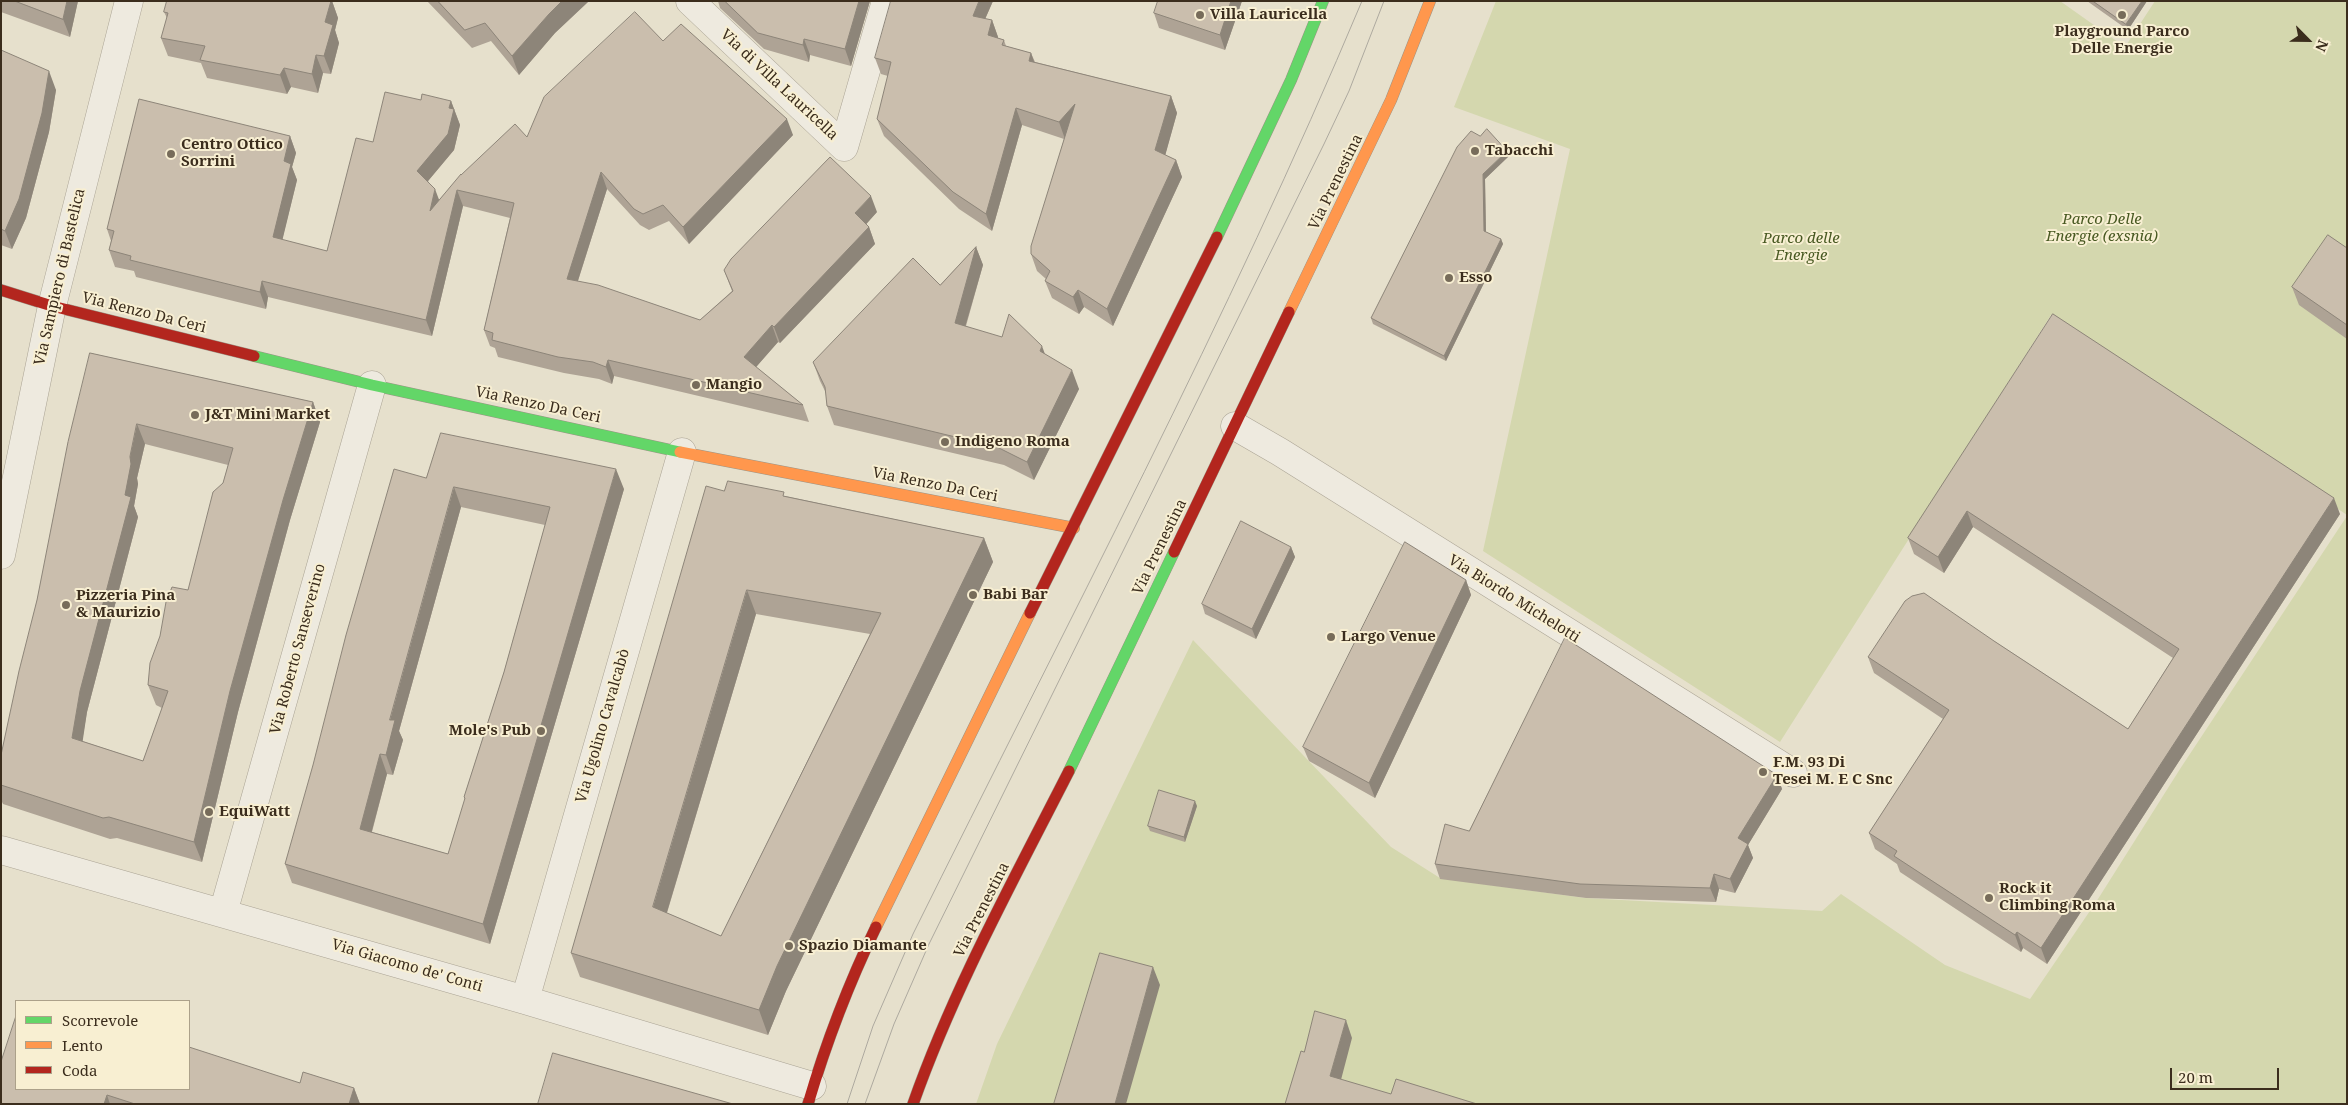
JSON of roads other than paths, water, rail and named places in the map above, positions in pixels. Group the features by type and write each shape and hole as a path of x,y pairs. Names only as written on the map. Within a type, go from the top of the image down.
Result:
{"main road":[{"path":"810,1095 830,1030 853,974 1240,193 1291,80 1323,1"},
{"name":"Via Prenestina","path":"913,1104 927,1064 958,992 1073,762 1357,174 1391,100 1430,1"},
{"name":"Via Renzo Da Ceri","path":"1,290 52,306 372,385 682,452 1074,528"}],"street":[{"name":"Via Sampiero di Bastelica","path":"1,555 52,306 129,1"},
{"name":"Via di Villa Lauricella","path":"690,1 844,147 886,1"},
{"name":"Via Roberto Sanseverino","path":"224,913 372,385"},
{"name":"Via Biordo Michelotti","path":"1235,426 1280,452 1793,773"},
{"name":"Via Ugolino Cavalcabò","path":"525,1000 682,452"},
{"name":"Via Giacomo de' Conti","path":"1,850 525,1000 810,1095"}],"tram line":[{"path":"847,1104 873,1026 913,934 1145,471 1201,355 1311,120 1362,1"},
{"path":"865,1104 894,1024 929,944 1324,144 1349,91 1384,1"}],"place":[{"name":"Villa Lauricella","path":"1200,15"},
{"name":"Playground Parco Delle Energie","path":"2122,15"},
{"name":"Tabacchi","path":"1475,151"},
{"name":"Centro Ottico Sorrini","path":"171,154"},
{"name":"Esso","path":"1449,278"},
{"name":"Mangio","path":"696,385"},
{"name":"J&T Mini Market","path":"195,415"},
{"name":"Indigeno Roma","path":"945,442"},
{"name":"Babi Bar","path":"973,595"},
{"name":"Pizzeria Pina & Maurizio","path":"66,605"},
{"name":"Largo Venue","path":"1331,637"},
{"name":"Mole's Pub","path":"541,731"},
{"name":"F.M. 93 Di Tesei M. E C Snc","path":"1763,772"},
{"name":"EquiWatt","path":"209,812"},
{"name":"Rock it Climbing Roma","path":"1989,898"},
{"name":"Spazio Diamante","path":"789,946"}],"park label":[{"name":"Parco Delle Energie (exsnia)","path":"2102,228"},
{"name":"Parco delle Energie","path":"1801,248"}]}
